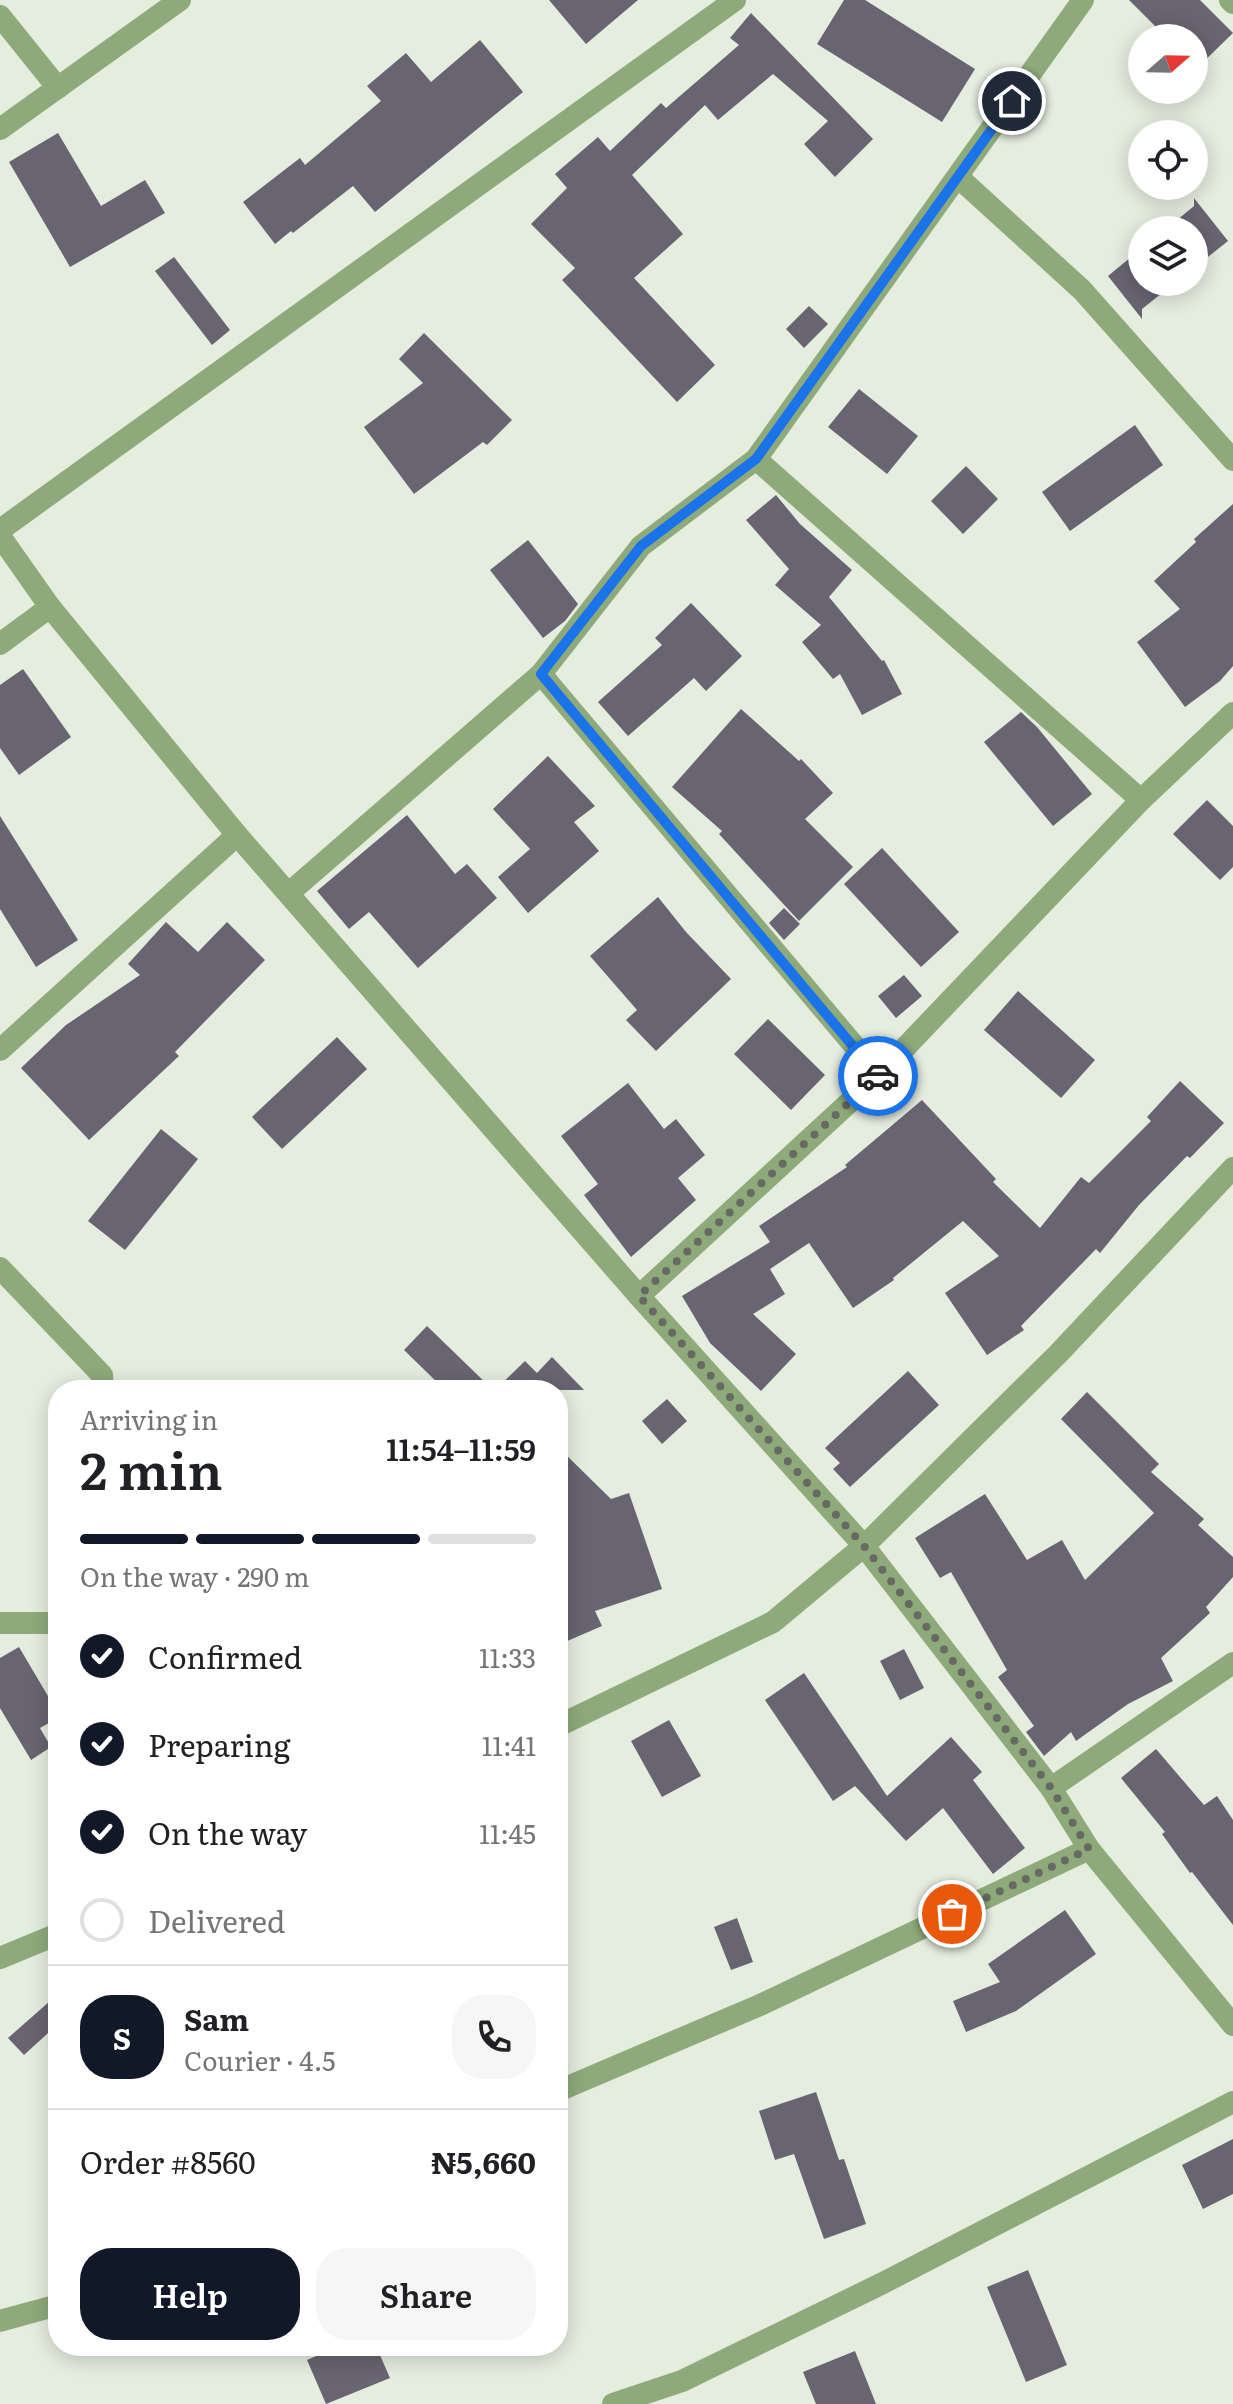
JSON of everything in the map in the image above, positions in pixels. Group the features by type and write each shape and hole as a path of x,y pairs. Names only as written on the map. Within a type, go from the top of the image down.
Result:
{"street":[{"path":"0,129 180,0"},
{"path":"0,530 735,0"},
{"path":"289,893 541,674 641,546 756,459 1083,0"},
{"path":"0,16 58,88"},
{"path":"958,177 1082,290 1233,460"},
{"path":"756,459 1141,800"},
{"path":"0,536 50,607 237,835 639,1296 864,1546 1051,1788 1089,1849 1233,2025"},
{"path":"0,644 50,607"},
{"path":"541,674 879,1075"},
{"path":"639,1296 879,1075 1141,800 1233,713"},
{"path":"0,1050 237,835"},
{"path":"568,1721 773,1622 864,1546 1058,1354 1233,1168"},
{"path":"0,1268 102,1375 102,1380"},
{"path":"0,1623 48,1623"},
{"path":"1051,1788 1233,1663"},
{"path":"568,2087 760,2005 1089,1849"},
{"path":"0,1958 48,1938"},
{"path":"613,2404 682,2381 883,2283 1233,2102"},
{"path":"0,2321 48,2308"}],"building":[{"path":"549,0 638,0 586,44"},
{"path":"844,0 865,0 975,69 942,122 817,44"},
{"path":"1129,0 1200,0 1233,33 1208,57 1208,24 1153,24"},
{"path":"751,13 873,139 835,177 804,144 828,121 773,74 718,120 705,105 632,175 683,234 634,278 715,365 677,402 562,280 575,268 531,224 567,188 555,174 598,137 610,151 661,103 666,108 739,45 730,38"},
{"path":"480,40 523,92 375,212 353,186 275,244 243,202 300,158 305,165 381,101 367,86 406,53 431,82"},
{"path":"58,133 101,206 145,180 165,213 70,267 9,162"},
{"path":"1196,200 1228,241 1208,257 1208,216 1182,216 1194,206"},
{"path":"174,257 230,330 212,345 155,271"},
{"path":"1128,260 1128,296 1158,296 1142,309 1142,319 1108,276"},
{"path":"809,306 828,324 804,348 786,329"},
{"path":"424,333 512,420 487,445 483,442 414,494 364,427 423,383 399,359"},
{"path":"859,389 918,436 887,474 828,427"},
{"path":"1135,425 1163,465 1070,531 1042,492"},
{"path":"966,466 998,499 963,534 931,501"},
{"path":"776,495 800,524 852,570 829,597 884,660 902,694 862,715 840,674 833,679 802,642 821,625 775,585 789,569 746,520"},
{"path":"1233,504 1233,666 1220,681 1185,707 1137,642 1180,609 1154,581"},
{"path":"528,540 578,604 565,621 543,638 490,570"},
{"path":"691,603 742,656 706,691 694,678 628,736 598,702 662,645 655,638"},
{"path":"23,669 71,737 19,775 0,748 0,685"},
{"path":"741,709 799,761 801,759 833,793 805,819 853,867 799,921 719,834 722,831 672,787"},
{"path":"1021,712 1092,794 1053,826 984,742"},
{"path":"548,756 595,806 574,822 599,851 528,913 498,877 530,849 493,809"},
{"path":"1207,800 1233,826 1233,867 1220,880 1173,834"},
{"path":"407,815 455,874 467,864 497,898 418,968 369,912 349,929 317,891"},
{"path":"0,816 78,940 36,967 0,909"},
{"path":"882,848 959,932 921,967 844,884"},
{"path":"658,897 731,979 656,1051 626,1020 637,1010 590,956"},
{"path":"784,908 800,924 784,940 769,923"},
{"path":"166,922 198,952 227,922 265,960 175,1052 179,1056 89,1140 21,1068 66,1025 140,975 128,964"},
{"path":"904,975 922,996 896,1018 878,996"},
{"path":"1018,991 1095,1060 1061,1098 984,1030"},
{"path":"768,1019 825,1075 791,1110 734,1054"},
{"path":"337,1037 367,1069 282,1149 252,1117"},
{"path":"1180,1081 1224,1123 1139,1205 1100,1253 1096,1249 1021,1326 1024,1330 987,1355 945,1293 999,1256 963,1221 894,1280 853,1308 809,1243 770,1269 785,1294 753,1314 796,1354 761,1391 710,1343 682,1296 770,1242 759,1226 847,1167 845,1165 922,1100 996,1179 993,1182 1040,1228 1081,1177 1089,1183 1151,1121 1147,1117"},
{"path":"628,1083 664,1129 676,1119 705,1155 678,1178 696,1200 631,1257 584,1195 598,1184 561,1136"},
{"path":"161,1129 198,1159 125,1250 88,1221"},
{"path":"427,1326 483,1380 435,1380 404,1350"},
{"path":"552,1357 584,1390 568,1390 568,1380 505,1380 525,1361 537,1373"},
{"path":"908,1371 939,1405 850,1487 833,1469 840,1463 825,1448"},
{"path":"1087,1392 1159,1464 1151,1472 1204,1519 1198,1525 1233,1557 1233,1577 1206,1607 1210,1613 1161,1658 1173,1681 1128,1704 1076,1741 1071,1732 1044,1756 1026,1732 1034,1726 998,1677 1007,1670 951,1572 940,1578 915,1538 985,1494 1027,1560 1062,1540 1085,1580 1154,1513 1061,1419"},
{"path":"667,1399 687,1421 662,1444 642,1421"},
{"path":"568,1457 611,1499 629,1493 662,1589 595,1611 602,1626 568,1641"},
{"path":"19,1647 48,1696 48,1724 40,1728 48,1742 48,1749 31,1760 0,1708 0,1658"},
{"path":"904,1649 924,1688 900,1700 880,1661"},
{"path":"804,1673 887,1796 951,1737 982,1772 973,1780 1025,1848 993,1874 943,1808 906,1841 855,1786 833,1801 765,1700"},
{"path":"669,1720 701,1776 662,1797 631,1741"},
{"path":"1156,1749 1204,1805 1217,1796 1233,1820 1233,1925 1190,1873 1162,1834 1165,1832 1121,1778"},
{"path":"1065,1910 1096,1954 1016,2011 966,2032 953,2001 1000,1982 988,1964"},
{"path":"737,1918 753,1962 731,1970 714,1927"},
{"path":"48,2003 48,2033 24,2055 8,2038"},
{"path":"816,2092 839,2160 844,2159 866,2224 824,2239 794,2154 775,2160 759,2111"},
{"path":"1233,2139 1233,2194 1203,2209 1182,2165"},
{"path":"1028,2270 1067,2365 1026,2382 987,2287"},
{"path":"855,2351 876,2404 816,2404 803,2372"},
{"path":"316,2356 380,2356 390,2378 326,2404 307,2360"}],"way so far":[{"path":"878,1076 639,1296 864,1546 1051,1788 1089,1849 952,1914"}],"route":[{"path":"878,1076 541,674 641,546 756,459 1012,101"}]}
